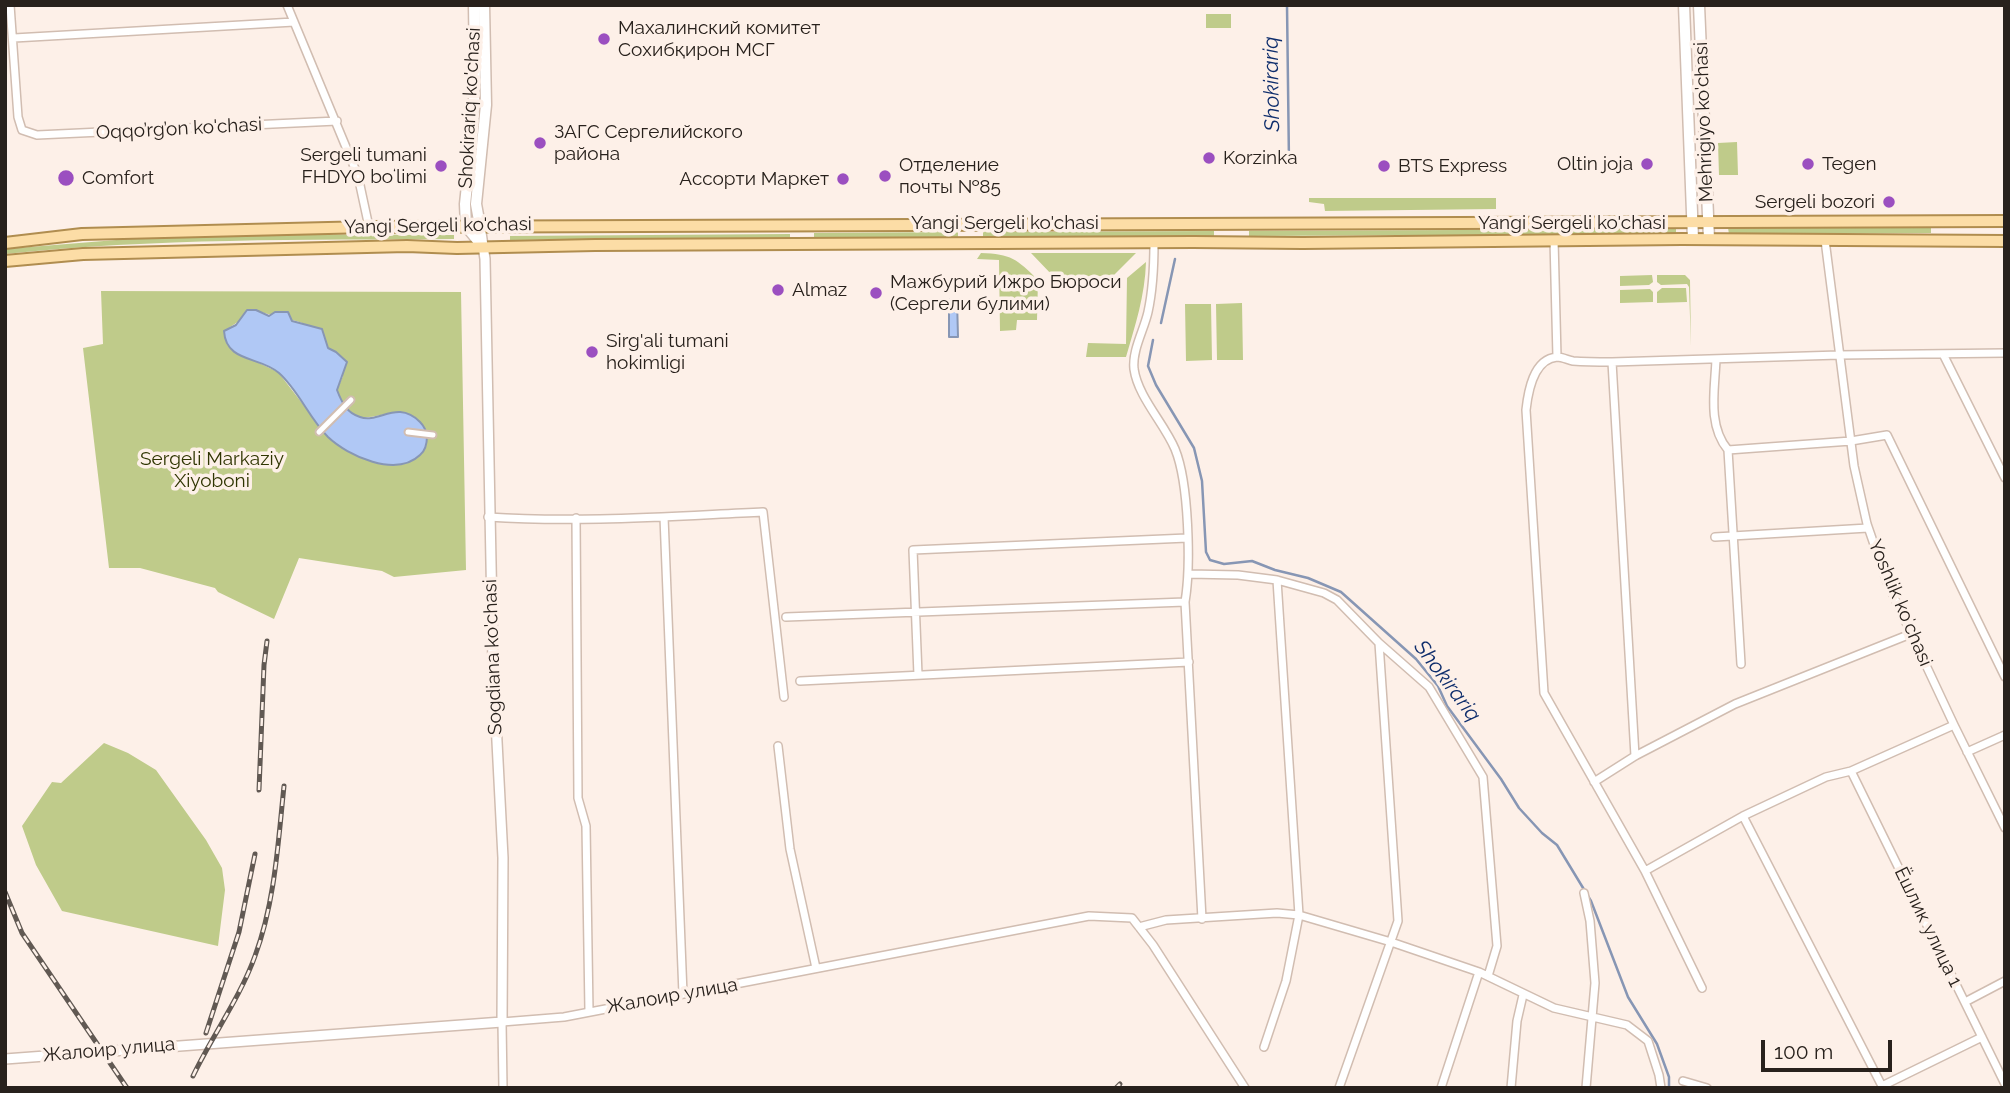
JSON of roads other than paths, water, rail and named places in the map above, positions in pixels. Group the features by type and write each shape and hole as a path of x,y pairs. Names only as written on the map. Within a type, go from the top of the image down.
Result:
{"main road":[{"name":"Shokirariq ko'chasi","path":"466,226 465,191 473,129 474,5"},
{"name":"Shokirariq ko'chasi","path":"480,226 476,204 486,104 484,5"},
{"name":"Mehrigiyo ko'chasi","path":"1684,5 1693,239"},
{"name":"Mehrigiyo ko'chasi","path":"1699,5 1709,239"},
{"path":"1953,241 1948,237 1947,231 1954,221"},
{"name":"Yangi Sergeli ko'chasi","path":"5,243 82,234 369,227 2005,221"},
{"path":"1234,223 1235,242"},
{"path":"793,224 793,244"},
{"path":"973,224 973,244"},
{"path":"466,226 483,247"},
{"name":"Yangi Sergeli ko'chasi","path":"5,261 83,254 396,246 1693,239 2005,241"}],"street":[{"path":"10,5 14,38 294,22"},
{"path":"287,5 358,176 369,227"},
{"name":"Oqqo’rg’on ko'chasi","path":"14,38 18,117 22,130 37,135 337,121"},
{"name":"Sogdiana ko'chasi","path":"480,226 485,259 488,517 503,858 503,1088"},
{"path":"1554,240 1557,357"},
{"name":"Yoshlik koʻchasi","path":"1825,240 1854,466 1868,528 1887,582 2005,828"},
{"path":"1154,243 1154,272 1149,309 1135,355 1134,370 1177,452 1183,485 1189,574 1185,603 1202,919"},
{"path":"1702,988 1645,870 1544,693 1526,410 1528,392 1534,377 1547,361 1557,357 1575,361 1612,362 2005,353"},
{"path":"1943,354 2005,478"},
{"path":"1716,359 1714,419 1722,442 1728,450 1741,664"},
{"path":"1612,362 1635,756"},
{"path":"319,432 351,400"},
{"path":"408,432 433,436"},
{"path":"1728,450 1852,441 1887,435 2005,677"},
{"path":"488,517 664,517 763,512 784,697"},
{"path":"664,517 683,994"},
{"path":"576,518 578,798 586,826 589,1011"},
{"path":"1715,537 1868,528"},
{"path":"918,675 913,550 1187,538"},
{"path":"1189,574 1238,575 1277,580 1311,588 1337,600 1379,643 1429,687 1483,777 1497,946 1488,976"},
{"path":"1264,1046 1286,981 1299,915 1277,580"},
{"path":"786,617 1185,603"},
{"path":"1594,782 1635,756 1735,704 1913,633"},
{"path":"1339,1088 1398,921 1379,643"},
{"path":"800,681 1189,662"},
{"path":"1645,870 1744,816 1826,777 1851,771 1954,725"},
{"path":"1967,752 2005,735"},
{"path":"778,746 790,849 816,968"},
{"name":"Ёшлик улица 1","path":"1851,771 2005,1084"},
{"path":"1744,816 1882,1087 1982,1037"},
{"path":"1584,893 1590,922 1595,983 1586,1088"},
{"path":"1244,1088 1139,927 1166,920 1278,913 1299,915 1391,942 1479,972 1554,1009 1627,1025 1648,1041 1661,1088"},
{"name":"Жалоир улица","path":"5,1059 564,1017 1077,917 1132,918 1139,927"},
{"path":"1441,1088 1479,972"},
{"path":"1965,1002 2005,981"},
{"path":"1511,1088 1514,1042 1523,995"},
{"path":"1683,1081 1707,1088"}],"water":[{"path":"949,299 957,299 958,337 949,337"},
{"path":"247,310 256,310 269,316 275,312 288,312 292,321 322,329 328,348 347,362 337,390 346,407 355,415 367,418 396,412 412,415 426,432 426,444 422,453 410,462 398,465 372,462 347,451 328,437 279,373 231,349 224,331 236,325"}],"waterway":[{"name":"Shokirariq","path":"1287,5 1289,163"},
{"name":"Shokirariq","path":"1161,323 1175,259"},
{"name":"Shokirariq","path":"1153,340 1148,366 1156,385 1194,448 1202,481 1206,552 1210,560 1224,564 1252,561 1308,578 1341,592 1416,659 1438,686 1447,706 1519,808 1557,845 1591,901 1628,997 1657,1044 1669,1077 1669,1088"}],"railway":[{"path":"259,790 267,641"},
{"path":"193,1076 242,987 262,936 275,872 284,786"},
{"path":"206,1033 239,932 255,854"},
{"path":"5,892 22,933 127,1088"},
{"path":"1116,1088 1120,1084"}],"place":[{"name":"Махалинский комитет Сохибқирон МСГ","path":"604,39"},
{"name":"ЗАГС Сергелийского района","path":"540,143"},
{"name":"Korzinka","path":"1209,158"},
{"name":"Oltin joja","path":"1647,164"},
{"name":"Tegen","path":"1808,164"},
{"name":"Sergeli tumani FHDYO boʻlimi","path":"441,166"},
{"name":"BTS Express","path":"1384,166"},
{"name":"Отделение почты №85","path":"885,176"},
{"name":"Comfort","path":"66,178"},
{"name":"Ассорти Маркет","path":"843,179"},
{"name":"Sergeli bozori","path":"1889,202"},
{"name":"Almaz","path":"778,290"},
{"name":"Мажбурий Ижро Бюроси (Сергели булими)","path":"876,293"},
{"name":"Sirg'ali tumani hokimligi","path":"592,352"}],"park label":[{"name":"Sergeli Markaziy Xiyoboni","path":"212,470"}]}
